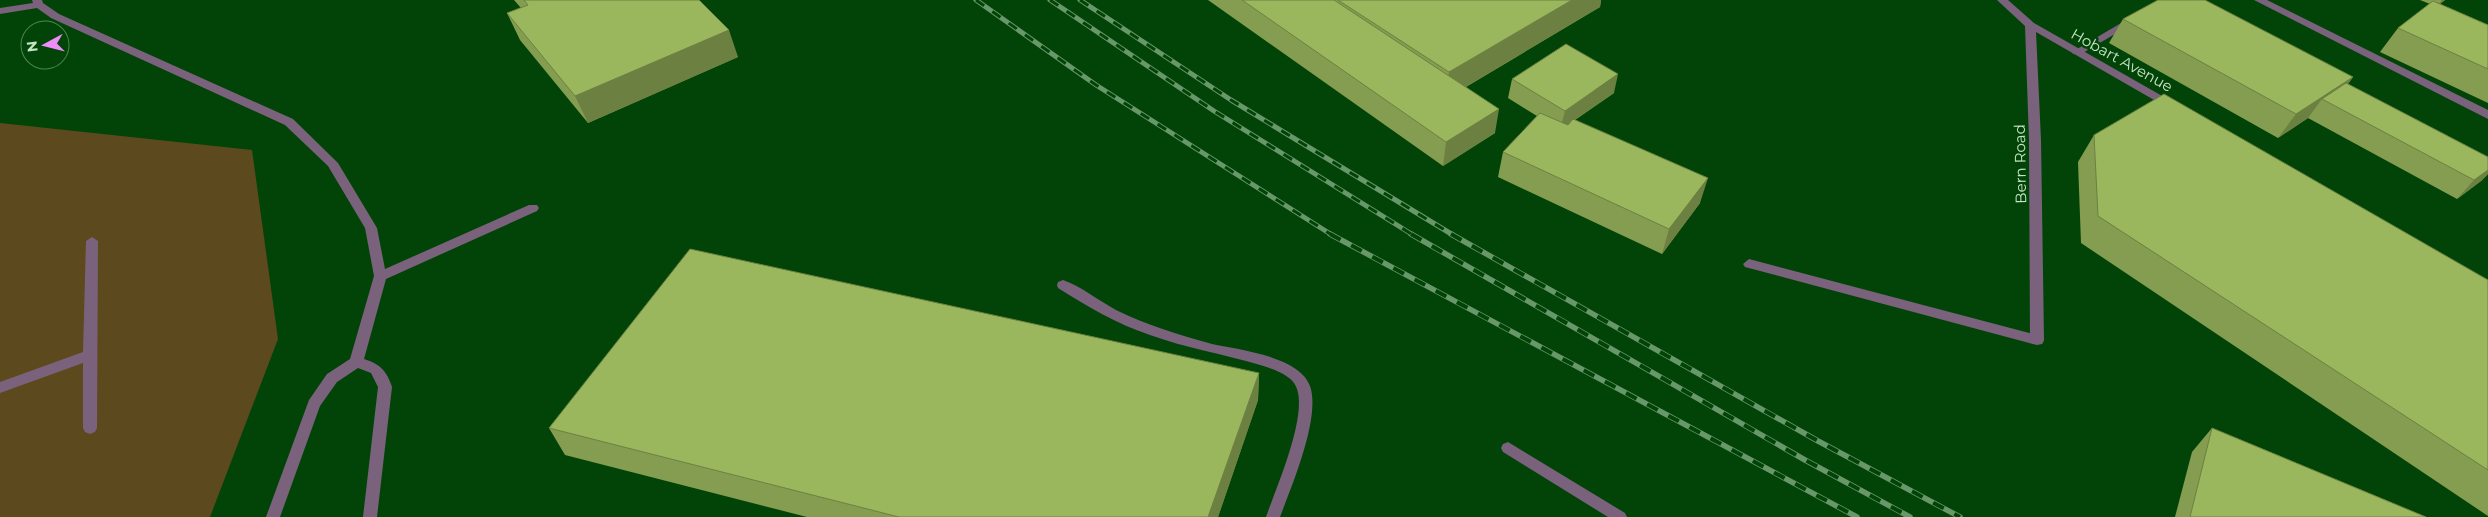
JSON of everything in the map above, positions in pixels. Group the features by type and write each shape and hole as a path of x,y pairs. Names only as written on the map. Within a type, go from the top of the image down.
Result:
{"street":[{"path":"2002,0 2030,25"},
{"path":"2259,0 2488,115"},
{"path":"0,11 38,3 55,16 290,122 332,163 371,228 380,276 356,362 332,378 314,404 273,517"},
{"path":"2077,52 2109,31 2144,14"},
{"name":"Hobart Avenue","path":"2030,25 2180,109"},
{"name":"Bern Road","path":"1749,264 2037,340 2035,140 2030,25"},
{"path":"380,276 533,208"},
{"path":"90,428 92,241"},
{"path":"1063,284 1104,311 1148,329 1211,348 1269,362 1292,373 1303,385 1307,404 1302,427 1273,517"},
{"path":"0,388 90,355"},
{"path":"356,362 375,366 381,374 385,387 370,517"},
{"path":"1508,448 1620,517"}],"shaded area":[{"path":"0,123 252,150 278,339 210,517 0,517"}],"building":[{"path":"524,0 699,0 729,30 575,96 507,13 528,5"},
{"path":"1242,0 1334,0 1499,109 1446,142"},
{"path":"1338,0 1572,0 1449,72"},
{"path":"2158,0 2205,0 2353,77 2296,114 2123,19"},
{"path":"2433,1 2488,25 2488,69 2398,28"},
{"path":"1566,44 1618,74 1565,111 1512,79"},
{"path":"2346,83 2488,157 2488,170 2474,180 2322,99"},
{"path":"2164,94 2488,280 2488,470 2098,216 2094,135"},
{"path":"1540,113 1568,125 1573,119 1708,178 1669,229 1503,152"},
{"path":"690,249 1259,373 1208,517 899,517 549,428"},
{"path":"2212,428 2426,517 2190,517"}],"railway":[{"path":"976,0 1096,85 1332,235"},
{"path":"1050,0 1214,111 1413,235"},
{"path":"1080,0 1231,100 1453,235"},
{"path":"1330,234 1857,517"},
{"path":"1411,234 1805,460 1910,517"},
{"path":"1451,234 1818,441 1960,517"}]}
